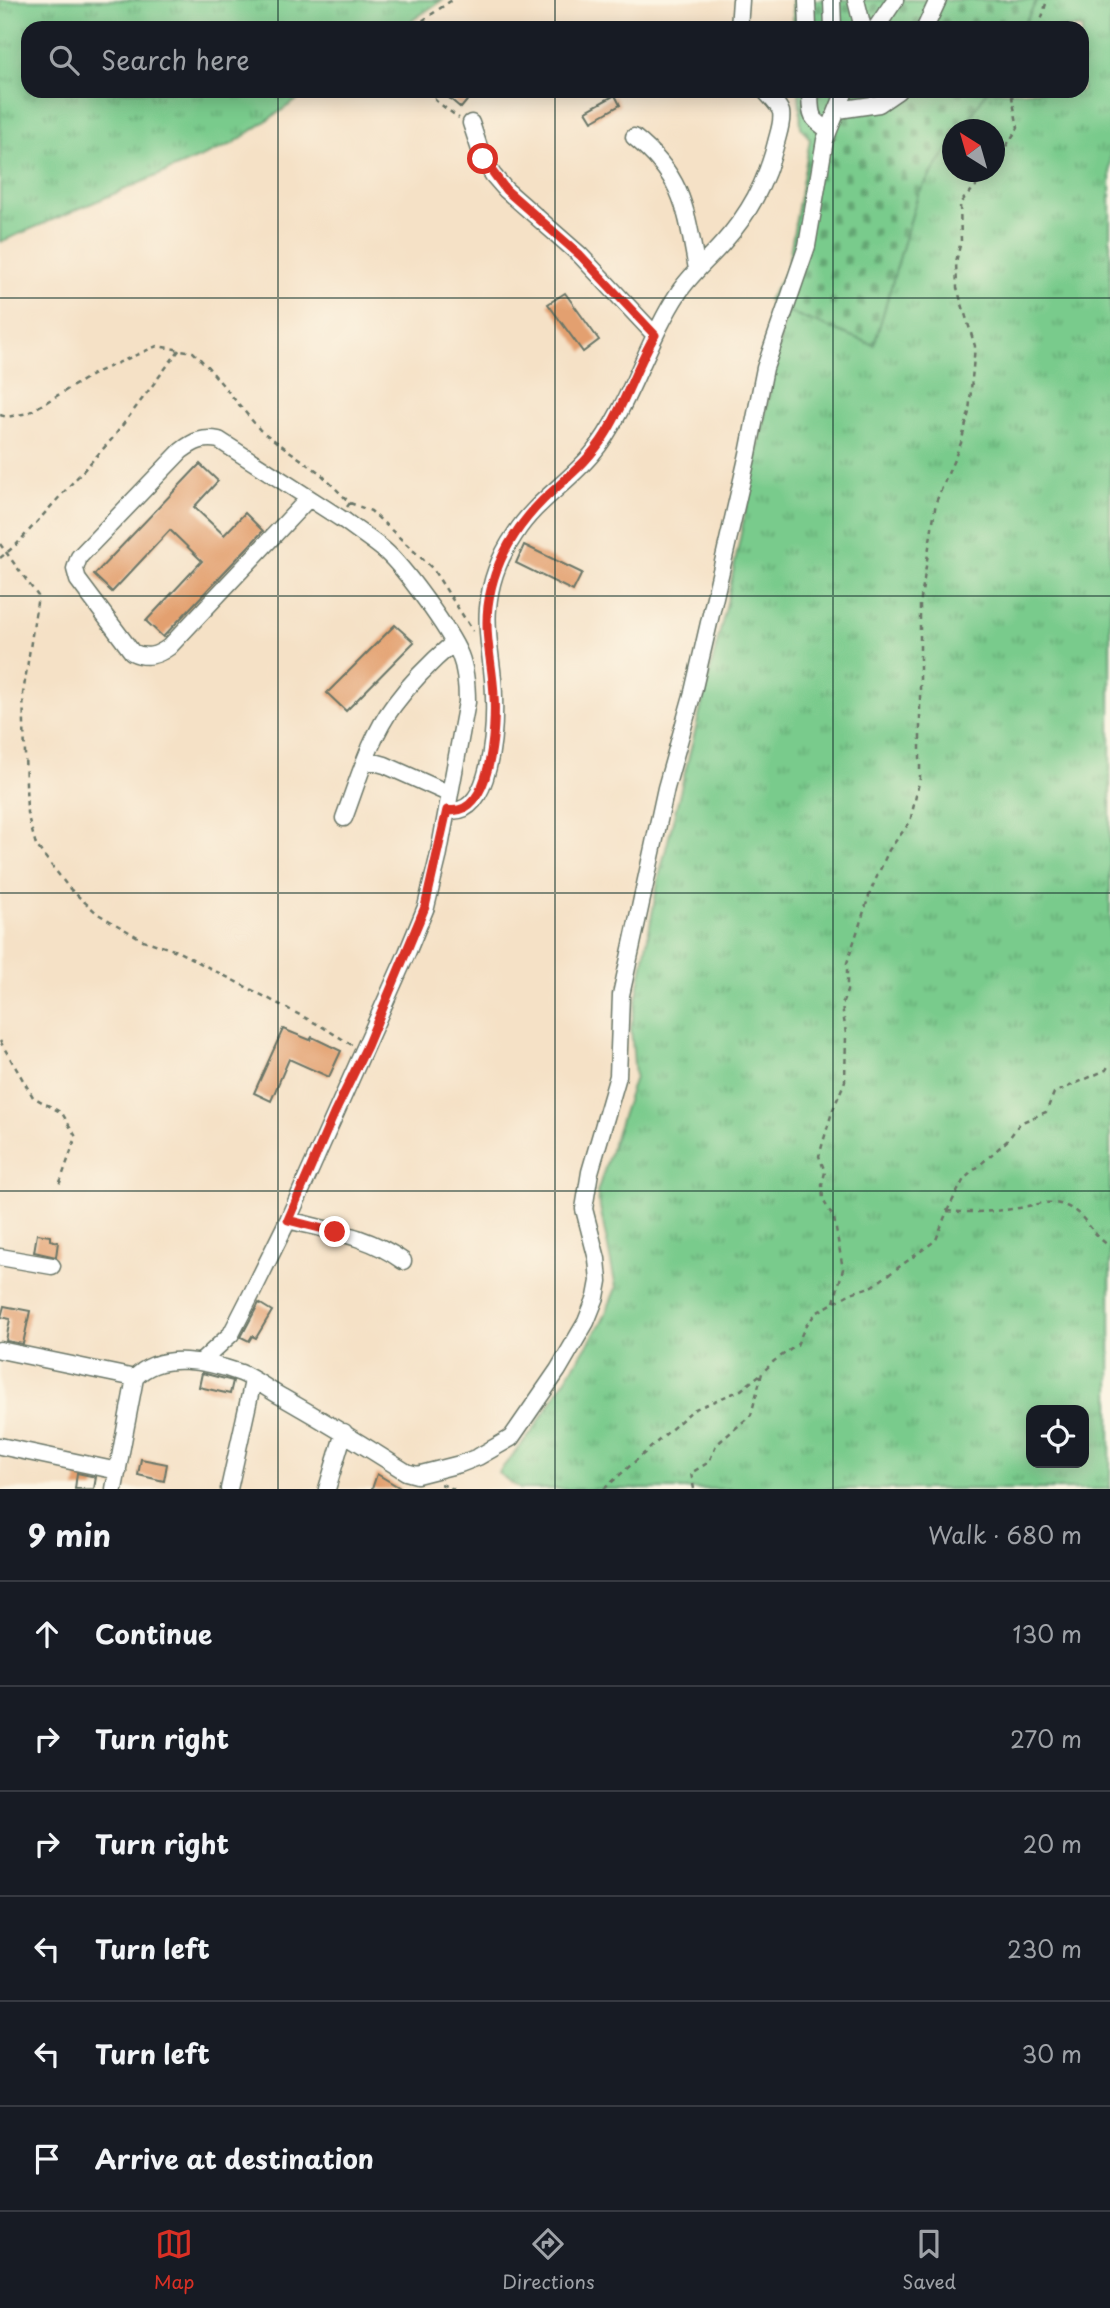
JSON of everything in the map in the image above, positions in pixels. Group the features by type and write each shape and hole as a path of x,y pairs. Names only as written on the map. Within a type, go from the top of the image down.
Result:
{"street":[{"path":"738,21 741,0"},
{"path":"807,0 808,21"},
{"path":"832,0 833,21"},
{"path":"856,0 861,21"},
{"path":"881,21 895,0"},
{"path":"928,21 938,0"},
{"path":"367,760 385,765 463,810 472,804 481,792 487,773 495,719 488,608 492,582 503,555 526,518 576,471 606,434 655,335 680,292 753,206 772,158 781,122 780,111 770,98"},
{"path":"810,98 811,115 829,130"},
{"path":"114,1489 135,1378 153,1365 201,1362 243,1374 344,1432 406,1472 417,1475 460,1464 511,1438 558,1370 586,1322 596,1297 598,1281 597,1259 584,1209 590,1172 618,1076 621,995 666,788 693,692 748,454 765,368 807,246 825,140 842,98"},
{"path":"838,110 879,104 888,98"},
{"path":"471,123 483,159 506,190 580,255 655,335"},
{"path":"634,136 649,149 670,175 684,200 697,269"},
{"path":"201,1362 231,1334 288,1220 364,1052 425,907 449,802 467,702 467,680 453,643 386,551 341,518 219,440 206,438 194,442 181,452 79,557 75,569 78,580 132,652 141,657 158,655 169,647 309,498"},
{"path":"344,818 377,734 393,707 430,663 453,643"},
{"path":"288,1220 361,1239 387,1250 402,1261"},
{"path":"0,1257 52,1266"},
{"path":"0,1350 135,1378"},
{"path":"229,1489 253,1381"},
{"path":"327,1489 344,1432"},
{"path":"0,1446 118,1471"}],"path":[{"path":"421,21 452,0"},
{"path":"1041,21 1047,0"},
{"path":"435,98 447,110 471,123"},
{"path":"1005,148 1018,128 1012,98"},
{"path":"834,1302 843,1269 834,1218 823,1199 825,1172 819,1156 832,1112 845,1081 847,1052 842,1005 847,991 847,963 871,890 889,850 910,822 920,778 920,605 936,502 961,443 969,412 974,370 975,346 957,288 956,262 961,241 960,203 980,182"},
{"path":"0,415 7,417 28,413 95,373 157,346 193,352 208,366 260,430 320,473 350,503 371,511 432,568 464,620 474,632 488,639"},
{"path":"0,558 112,439 180,349"},
{"path":"341,518 350,503"},
{"path":"0,544 38,596 23,694 27,813 36,845 69,888 98,914 143,940 177,951 321,1026 364,1052"},
{"path":"0,1041 33,1097 62,1113 76,1137 58,1188"},
{"path":"604,1489 693,1410 741,1390 774,1360 797,1345 816,1313 851,1293 873,1286 936,1240 947,1211 964,1179 1008,1140 1020,1123 1046,1112 1054,1093 1106,1070 1110,1063"},
{"path":"947,1211 969,1214 1054,1201 1070,1207 1100,1240 1110,1246"},
{"path":"694,1489 691,1473 709,1462 716,1446 751,1415 762,1373"}],"green space":[{"path":"0,0 442,0 411,21 21,21 21,98 300,98 232,144 0,242"},
{"path":"792,0 1037,0 1026,21 794,21"},
{"path":"1037,0 1110,0 1110,1489 520,1489 498,1473 532,1432 603,1320 616,1288 597,1192 635,1077 631,1028 659,877 726,607 786,311 874,345 918,194 942,158 942,182 1005,182 1005,119 969,119 982,98 1089,98 1089,21 1026,21"},
{"path":"799,98 982,98 969,119 942,119 942,158 918,194 874,345 786,311 768,300 787,270 810,139 801,127"}],"building":[{"path":"449,98 469,98 461,108"},
{"path":"610,98 616,98 620,105 592,121 586,111"},
{"path":"565,293 599,340 583,352 548,304"},
{"path":"200,464 218,481 194,507 224,535 245,513 263,531 163,637 146,621 202,561 170,530 112,592 94,575"},
{"path":"524,545 582,573 573,591 516,563"},
{"path":"395,625 414,642 346,711 327,693"},
{"path":"283,1029 310,1040 312,1037 341,1051 329,1077 289,1059 271,1101 254,1093"},
{"path":"37,1234 50,1236 50,1240 58,1242 56,1257 34,1252"},
{"path":"259,1303 272,1311 256,1338 252,1336 249,1341 241,1337"},
{"path":"4,1306 30,1311 23,1344 6,1341 10,1319 1,1317"},
{"path":"202,1373 233,1381 230,1394 199,1387"},
{"path":"141,1459 167,1464 164,1481 138,1475"},
{"path":"77,1473 96,1477 94,1489 75,1489"},
{"path":"377,1474 402,1489 372,1489"}],"route":[{"path":"335,1232 288,1220 367,1046 425,907 447,810 463,810 472,804 481,792 487,773 495,719 487,634 492,582 513,536 526,518 576,471 606,434 655,335 580,255 506,190 483,159"}]}
